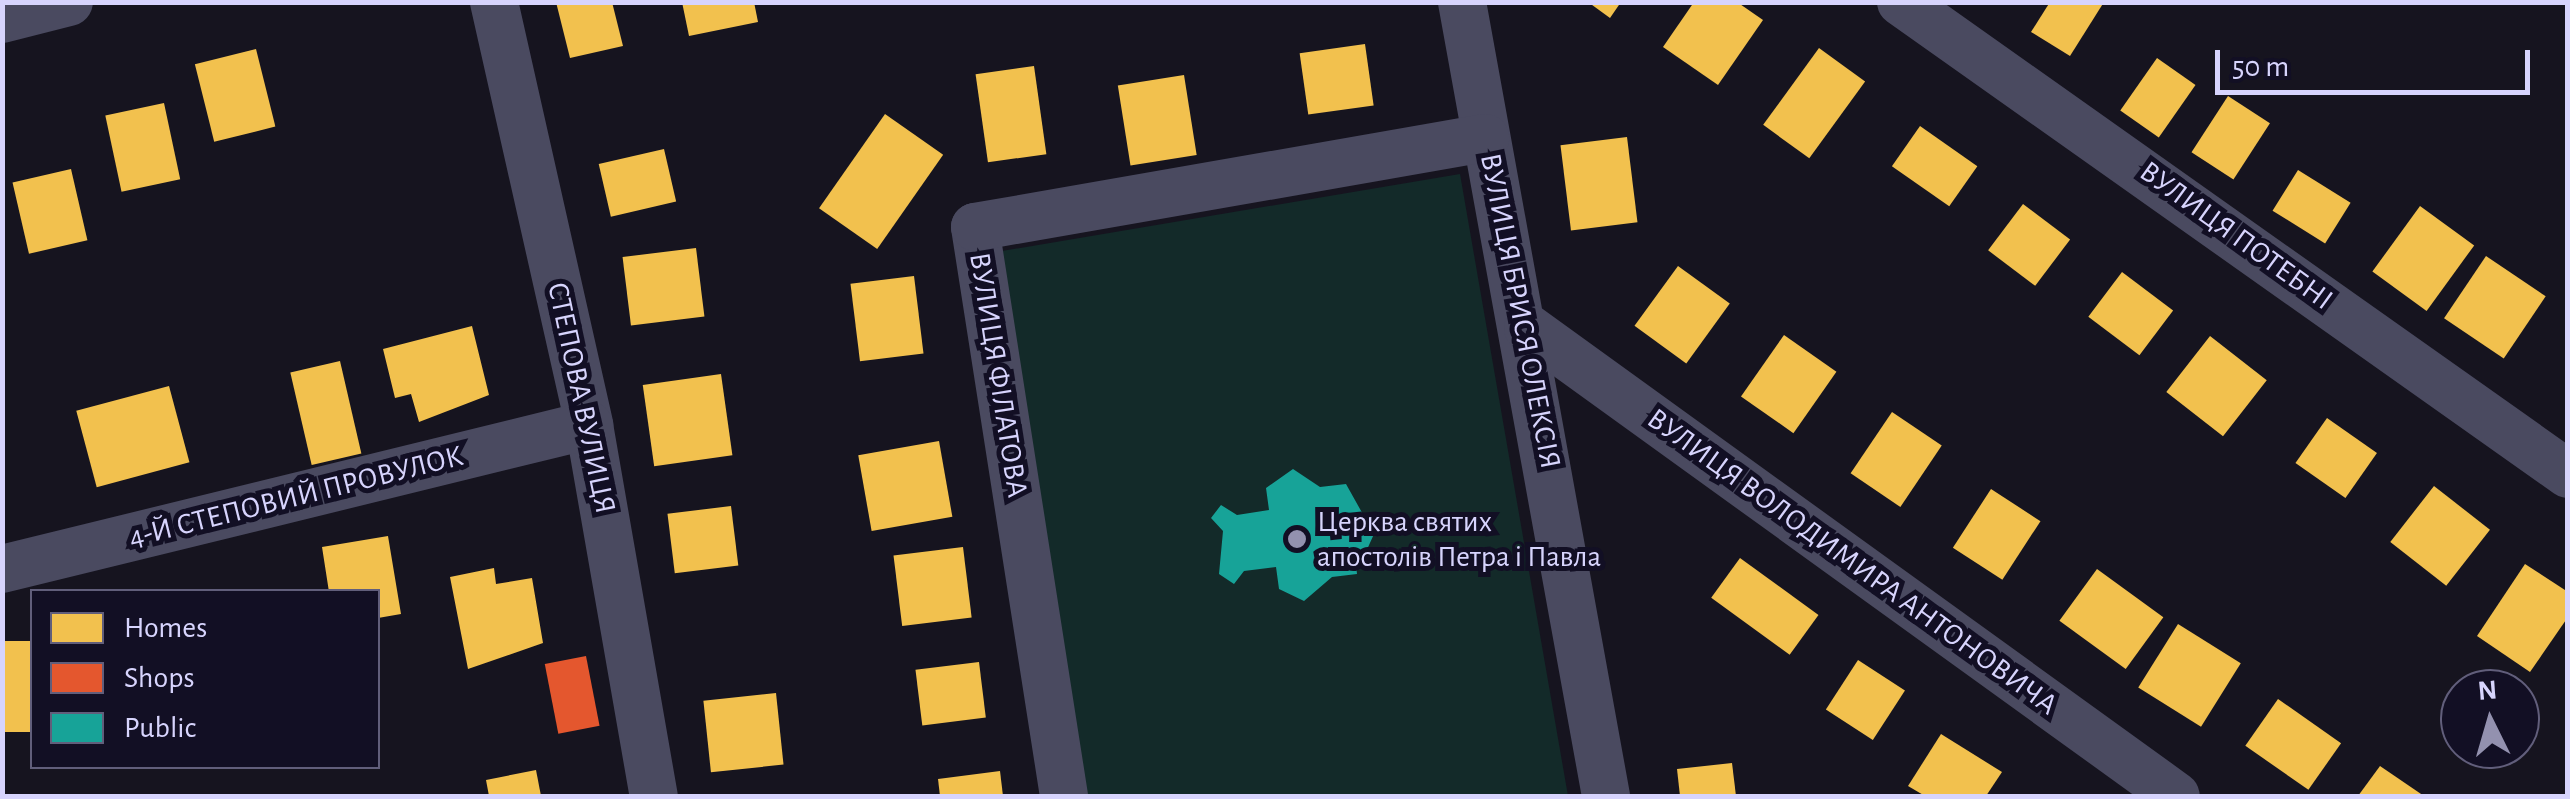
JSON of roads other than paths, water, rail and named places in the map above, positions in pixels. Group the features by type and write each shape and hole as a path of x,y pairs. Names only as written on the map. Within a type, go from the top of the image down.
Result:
{"street":[{"path":"2,19 69,2"},
{"name":"СТЕПОВА ВУЛИЦЯ","path":"494,2 590,424 654,796"},
{"name":"ВУЛИЦЯ БРИСЯ ОЛЕКСІЯ","path":"1462,2 1486,138 1528,328 1606,796"},
{"name":"ВУЛИЦЯ ПОТЕБНІ","path":"1901,2 2568,474"},
{"name":"ВУЛИЦЯ ФІЛАТОВА","path":"1064,796 975,227 1486,138"},
{"name":"ВУЛИЦЯ ВОЛОДИМИРА АНТОНОВИЧА","path":"1528,328 2176,796"},
{"name":"4-Й СТЕПОВИЙ ПРОВУЛОК","path":"2,569 590,424"}],"place":[{"name":"Церква святих апостолів Петра і Павла","path":"1297,539"}]}
